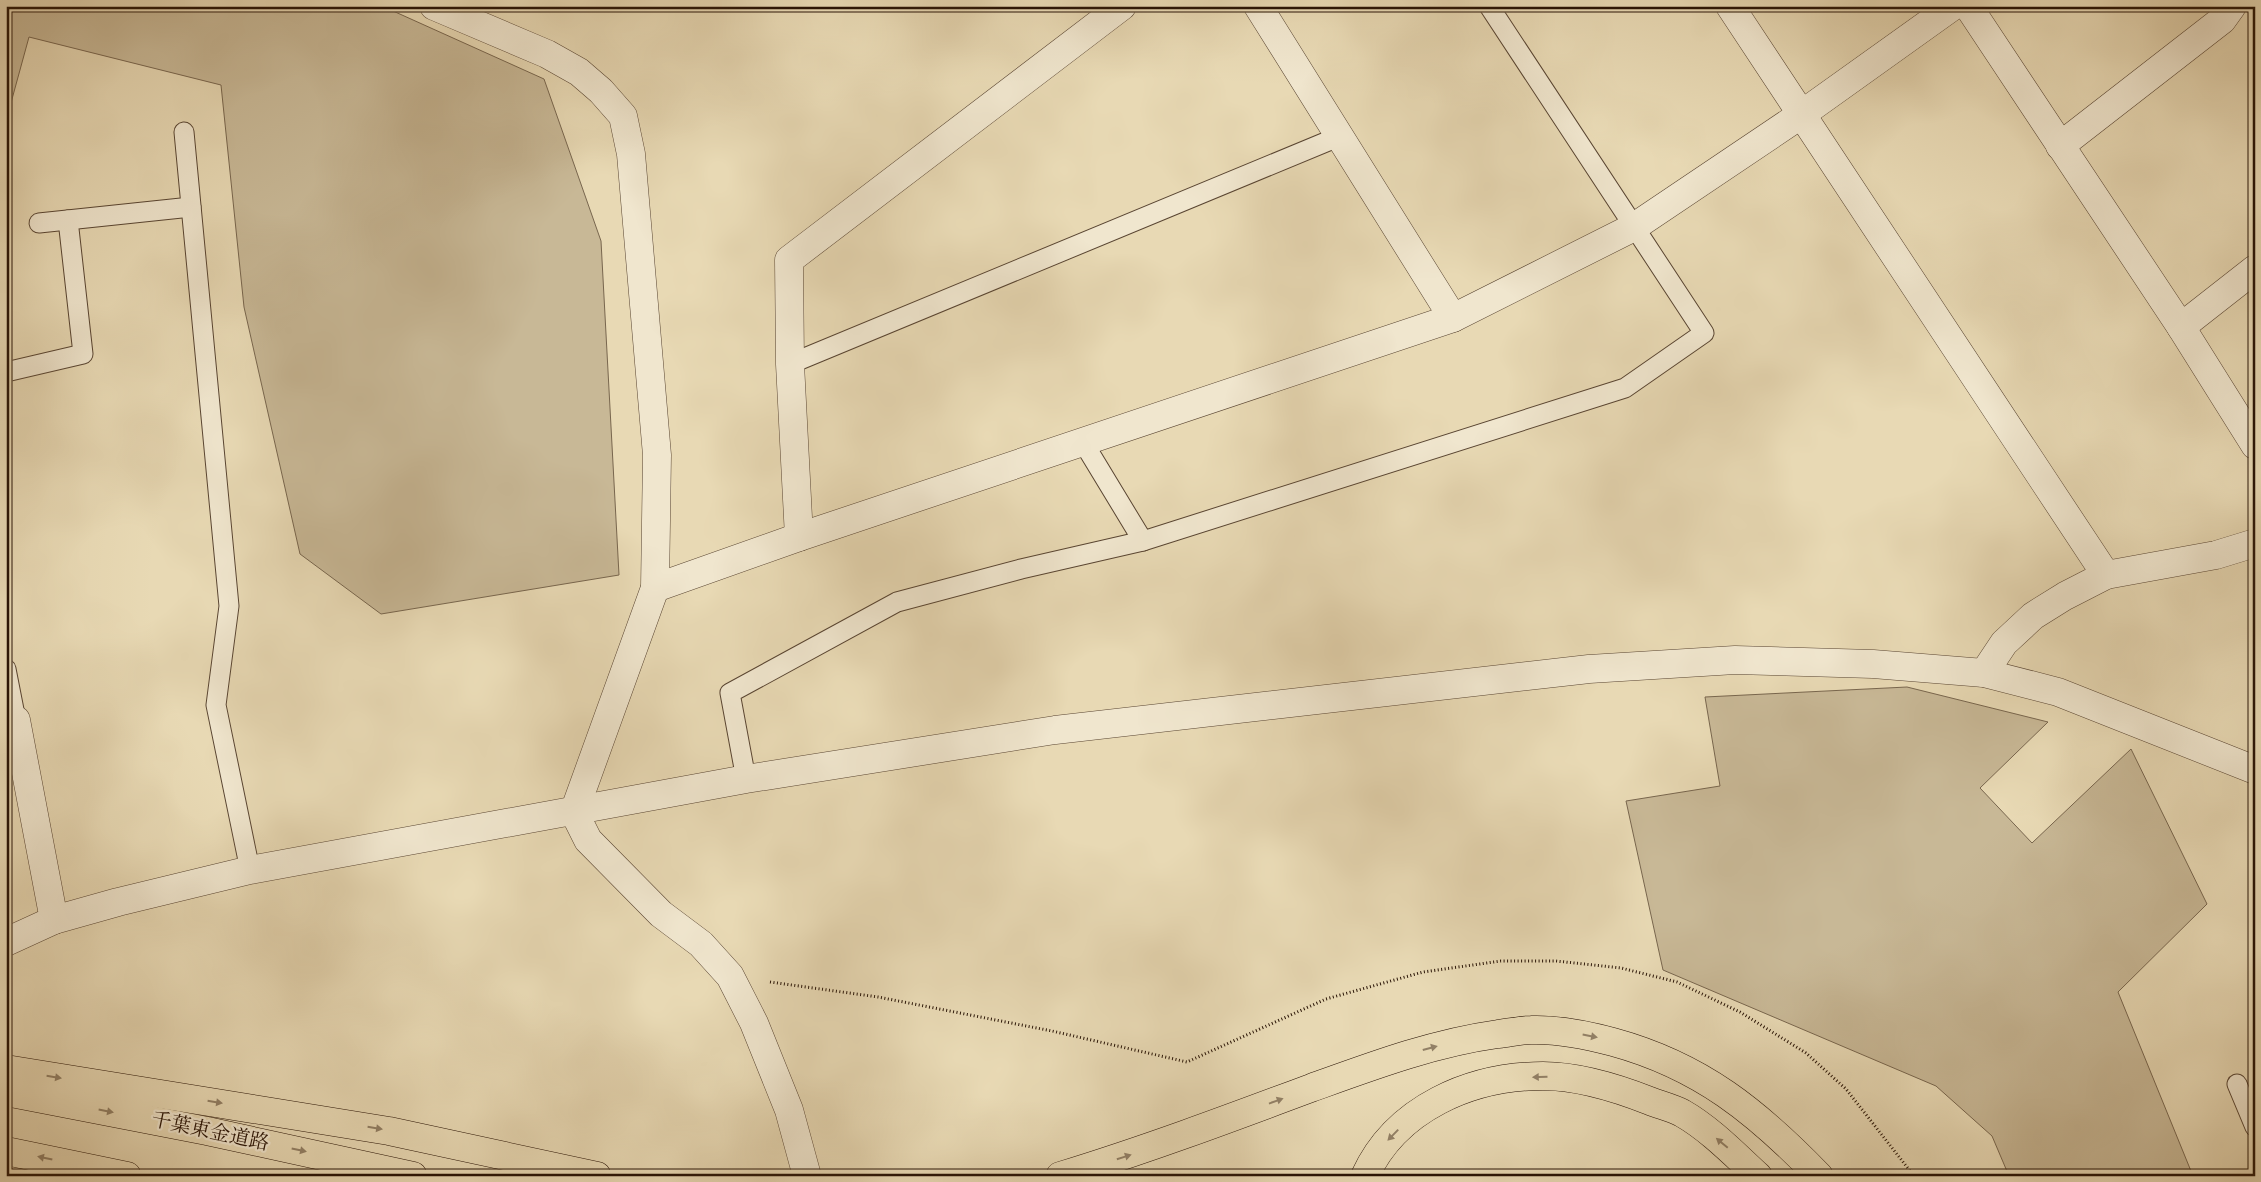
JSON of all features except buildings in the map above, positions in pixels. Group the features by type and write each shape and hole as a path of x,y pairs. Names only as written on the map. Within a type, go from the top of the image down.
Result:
{"highway":[{"path":"1060,1176 1131,1155 1393,1058 1471,1038 1532,1030 1589,1035 1642,1050 1692,1071 1738,1101 1782,1138 1819,1176"},
{"path":"6,1069 389,1131 597,1176"},
{"path":"1365,1176 1374,1156 1395,1132 1424,1108 1464,1088 1498,1081 1544,1076 1588,1081 1630,1093 1682,1113 1722,1142 1758,1176"},
{"name":"千葉東金道路","path":"6,1092 207,1131 413,1176"},
{"path":"6,1151 127,1176"}],"street":[{"path":"434,6 548,54 579,72 601,91 623,116 631,154 657,455 655,588 574,812 588,840 661,914 701,944 730,976 754,1023 789,1110 807,1176"},
{"path":"799,537 790,364 789,260 1122,6"},
{"path":"1258,6 1338,137 1453,318"},
{"path":"1730,6 2106,575"},
{"path":"655,588 799,537 1453,318 1634,227 1802,114 1953,6"},
{"path":"1968,6 2181,327 2255,445"},
{"path":"2060,146 2222,20 2232,6"},
{"path":"2181,327 2255,269"},
{"path":"1984,673 2004,643 2033,616 2106,575 2216,555 2255,543"},
{"path":"6,942 54,920 118,902 250,870 746,779 1055,730 1589,669 1736,660 1873,664 1984,673 2058,692 2255,770"},
{"path":"16,720 54,920"}],"lane":[{"path":"746,779 730,693 897,602 1021,569 1142,541 1625,388 1704,333 1489,6"},
{"path":"184,132 229,606 216,705 250,870"},
{"path":"790,364 1338,137"},
{"path":"39,223 191,207"},
{"path":"6,372 82,354 68,220"},
{"path":"1083,442 1142,541"},
{"path":"6,669 16,720"},
{"path":"2237,1084 2255,1128"}],"path":[{"path":"730,976 878,997 1052,1031 1188,1062 1326,999 1423,972 1501,960 1556,960 1620,968 1686,986 1740,1012 1806,1053 1846,1089 1914,1176"}],"shaded area":[{"path":"6,6 382,6 544,79 601,241 619,575 381,614 300,554 244,307 221,85 29,37 6,121"},
{"path":"1907,687 2048,722 1980,788 2032,843 2131,749 2207,904 2118,992 2193,1176 2009,1176 1992,1136 1936,1086 1663,970 1626,801 1720,786 1705,697"}]}
